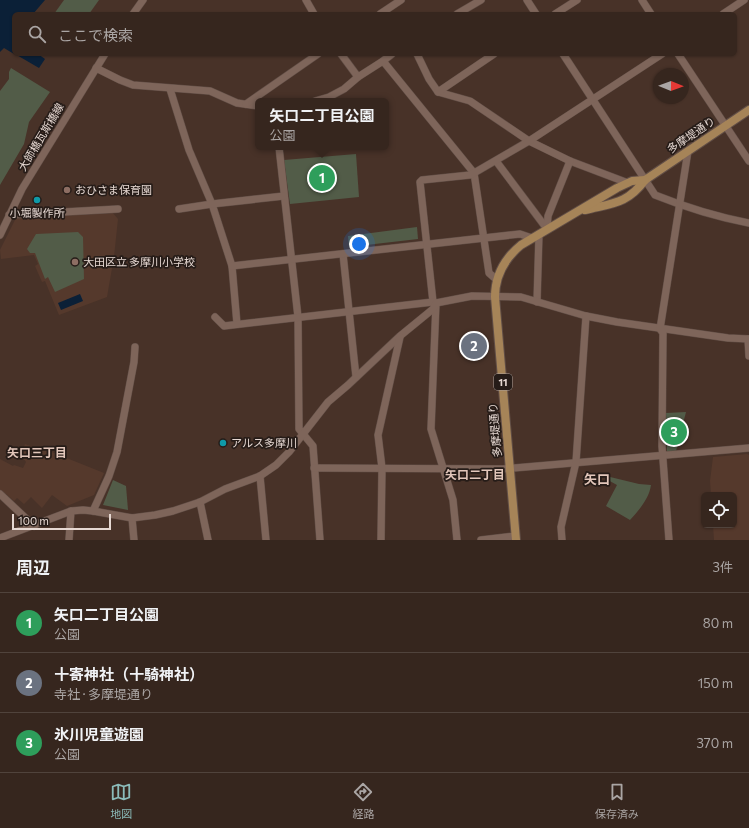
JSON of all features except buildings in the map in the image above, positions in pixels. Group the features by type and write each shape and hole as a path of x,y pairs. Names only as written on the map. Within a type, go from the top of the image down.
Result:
{"main road":[{"name":"多摩堤通り","path":"575,213 624,199 637,191 645,180 749,110"},
{"name":"多摩堤通り","path":"515,538 495,297 496,280 502,266 510,255 521,245 603,196 628,183 645,180"}],"street":[{"path":"134,12 143,0"},
{"path":"306,0 313,12"},
{"path":"383,12 401,0"},
{"path":"460,12 481,0"},
{"path":"527,0 535,12"},
{"path":"558,12 577,0"},
{"path":"642,0 650,12"},
{"path":"726,12 744,0"},
{"name":"大師橋瓦斯橋線","path":"0,235 22,189 104,56"},
{"path":"246,104 315,56"},
{"path":"342,56 358,77"},
{"path":"326,98 344,89 358,77 383,62 390,56"},
{"path":"418,56 429,79 438,92 470,101 529,141 570,161 628,183"},
{"path":"438,92 491,56"},
{"path":"564,56 655,195 680,204 749,224"},
{"path":"457,540 453,500 431,429 434,303 420,182 422,180 470,175 474,173 529,141 659,56"},
{"path":"679,56 749,162"},
{"path":"383,62 474,173 489,273 496,280"},
{"path":"96,68 133,85 210,91 237,103 255,106"},
{"path":"170,89 189,150 212,204 232,266 237,324"},
{"path":"279,150 298,317 299,429 313,446 320,540"},
{"path":"669,540 663,455 663,333 660,329 688,151"},
{"path":"496,161 547,229"},
{"path":"547,229 548,216 570,161"},
{"path":"179,209 284,196"},
{"path":"9,214 118,209"},
{"path":"232,266 520,234 536,236 537,302"},
{"path":"343,254 356,377"},
{"path":"215,317 224,326 349,311 434,303 472,296 521,297 586,316 660,329 749,339 749,356"},
{"path":"0,538 71,511 93,511 132,518 161,514 200,502 225,489 260,476 283,459 328,402 400,336 433,309 434,303"},
{"path":"562,540 561,527 576,462 586,316"},
{"path":"381,540 382,468 378,435 400,336"},
{"path":"93,511 109,476 117,452 134,362 135,347"},
{"path":"314,468 510,468 749,448"},
{"path":"260,476 266,540"},
{"path":"0,494 34,526"},
{"path":"200,502 208,540"},
{"path":"68,540 71,511"},
{"path":"132,518 134,540"},
{"path":"481,540 515,538"}],"shaded area":[{"name":"大田区立 多摩川小学校","path":"112,212 118,219 114,257 107,297 59,315 45,281 42,282 35,266 38,264 34,255 1,259 0,250 15,220 19,216"},
{"path":"25,444 39,449 39,447 104,473 94,495 67,506 52,495 42,508 31,497 24,504 17,498 14,501 0,491 0,459 13,466 23,468 26,462 21,455"},
{"path":"749,455 749,540 714,540 713,528 737,528 737,492 711,492 710,481 713,457"}],"green space":[{"path":"64,0 99,0 90,12 55,12"},
{"path":"11,68 50,92 29,122 24,144 0,185 0,91 9,79 9,72"},
{"path":"356,154 359,197 290,204 284,160"},
{"path":"417,227 418,239 349,247 348,236"},
{"path":"78,232 83,237 84,279 55,292 48,277 45,279 35,253 30,253 27,249 36,234"},
{"path":"686,412 676,451 667,451 666,413"},
{"path":"606,476 639,484 651,485 646,500 630,520 606,506 617,485 606,479"},
{"path":"113,480 126,486 128,510 103,505"}],"water":[{"path":"0,0 45,0 35,12 12,12 12,53 4,48 0,52"},
{"path":"18,56 41,56 45,59 39,68"},
{"path":"80,294 83,301 61,310 58,303"}],"place":[{"name":"矢口二丁目公園","path":"322,178"},
{"name":"おひさま保育園","path":"67,190"},
{"name":"小堀製作所","path":"37,200"},
{"name":"大田区立 多摩川小学校","path":"75,262"},
{"name":"十寄神社（十騎神社）","path":"474,346"},
{"name":"氷川児童遊園","path":"674,432"},
{"name":"アルス多摩川","path":"223,443"}],"district":[{"name":"矢口三丁目","path":"37,453"},
{"name":"矢口二丁目","path":"475,475"},
{"name":"矢口","path":"597,479"}]}
